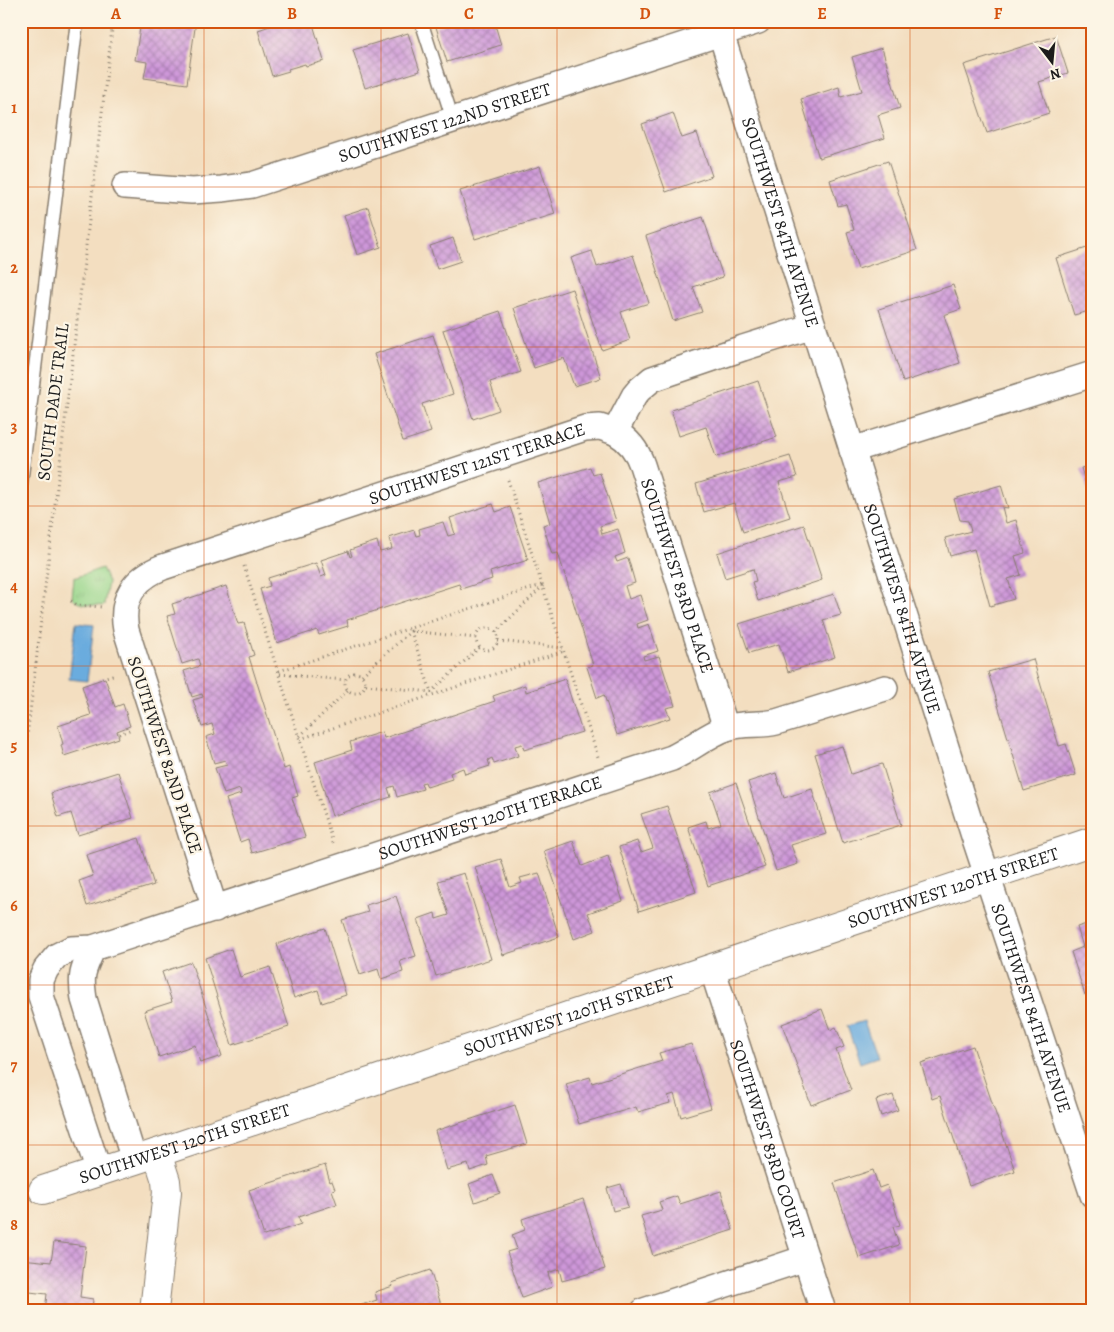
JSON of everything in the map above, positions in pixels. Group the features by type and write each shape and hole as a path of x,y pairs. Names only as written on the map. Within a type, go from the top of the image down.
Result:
{"street":[{"name":"SOUTHWEST 122ND STREET","path":"125,186 192,191 222,190 252,185 453,120 719,27 758,21"},
{"name":"SOUTHWEST 84TH AVENUE","path":"719,27 929,696 1093,1194"},
{"path":"615,432 639,390 652,379 813,326"},
{"path":"852,450 1093,374"},
{"name":"SOUTHWEST 121ST TERRACE","path":"116,604 145,576 163,568 585,428 600,427 615,432"},
{"name":"SOUTHWEST 83RD PLACE","path":"615,432 630,443 642,464 726,728"},
{"name":"SOUTHWEST 82ND PLACE","path":"116,604 124,615 128,637 215,909"},
{"name":"SOUTHWEST 120TH TERRACE","path":"98,1172 41,996 41,980 46,969 57,956 71,949 94,948 672,758 726,728 741,724 768,724 776,722 885,688"},
{"name":"SOUTHWEST 120TH STREET","path":"43,1190 1093,841"},
{"path":"94,948 84,968 81,983 84,999 97,1039 145,1157 166,1181 167,1192 154,1311"},
{"name":"SOUTHWEST 83RD COURT","path":"712,968 823,1311"},
{"path":"51,1027 61,1022 72,1022 87,1029 97,1039"},
{"path":"644,1311 806,1258"}],"lane":[{"path":"21,484 77,21"},
{"path":"421,21 453,120"}],"path":[{"name":"SOUTH DADE TRAIL","path":"21,787 113,21"},
{"path":"508,479 598,757"},
{"path":"244,565 334,845"},
{"path":"279,672 543,585"},
{"path":"496,632 543,585"},
{"path":"71,601 77,605 116,604"},
{"path":"490,628 496,632 499,638 491,649 484,649 477,642 476,638 482,629 490,628"},
{"path":"410,629 476,638"},
{"path":"362,675 410,629"},
{"path":"410,629 432,693"},
{"path":"498,641 564,650"},
{"path":"432,693 480,646"},
{"path":"300,737 564,650"},
{"path":"279,672 345,680"},
{"path":"102,678 117,673"},
{"path":"352,673 362,675 366,685 363,690 353,693 348,690 345,684 347,677 352,673"},
{"path":"366,685 432,693"},
{"path":"300,737 348,690"},
{"path":"119,734 132,729"}],"green space":[{"path":"102,568 108,582 104,605 86,605 75,601 72,598 74,578"}],"water":[{"path":"76,623 94,625 87,681 69,679"},
{"path":"864,1021 877,1057 860,1063 847,1026"}],"building":[{"path":"141,21 196,21 187,84 144,78 147,62 135,60"},
{"path":"285,21 312,21 324,61 306,66 305,64 272,76 258,30"},
{"path":"453,21 494,21 501,45 447,62 436,27"},
{"path":"408,33 420,71 365,88 353,50"},
{"path":"1056,36 1068,73 1039,82 1049,113 987,133 964,65"},
{"path":"882,48 900,108 878,115 885,138 819,158 801,99 839,87 841,97 862,91 852,57"},
{"path":"673,113 682,138 697,133 712,176 666,192 642,124"},
{"path":"888,161 917,250 858,269 847,232 854,230 846,204 838,206 830,180"},
{"path":"540,166 555,214 475,239 460,191"},
{"path":"368,207 381,247 357,255 344,215"},
{"path":"703,217 723,277 693,287 702,312 673,321 646,236"},
{"path":"453,238 461,261 437,269 430,246"},
{"path":"1093,246 1093,310 1074,315 1056,258"},
{"path":"592,251 597,267 633,255 649,303 621,312 630,340 602,350 571,258"},
{"path":"953,285 961,309 944,315 960,363 903,382 879,309"},
{"path":"572,289 601,378 574,386 564,358 534,368 514,308"},
{"path":"500,311 521,372 490,382 499,410 473,419 443,330"},
{"path":"433,335 453,394 422,404 431,432 403,441 374,354"},
{"path":"758,381 777,437 716,457 706,427 679,436 671,410"},
{"path":"790,456 797,477 779,482 790,517 743,532 734,503 704,512 696,484"},
{"path":"1093,465 1093,504 1092,504 1081,468"},
{"path":"590,467 593,475 600,473 616,521 600,526 602,534 618,529 625,553 615,557 617,562 628,558 635,583 625,586 629,599 640,595 648,620 637,624 638,628 649,624 658,651 643,656 644,660 659,656 675,706 666,708 670,718 617,735 604,695 597,698 587,667 593,665 558,553 552,554 543,525 550,523 538,483"},
{"path":"1001,485 1008,508 1002,507 1006,523 1016,520 1025,553 1015,556 1021,575 1008,579 1014,599 990,606 974,549 950,556 945,538 971,531 968,521 960,520 954,499"},
{"path":"493,504 496,512 510,507 528,560 490,572 492,579 461,589 459,584 347,620 348,626 319,635 317,630 277,643 260,589 270,586 268,578 316,563 321,577 326,575 321,560 348,551 350,557 352,556 350,550 377,541 380,552 392,549 389,538 414,530 416,536 420,535 419,529 443,522 448,536 455,534 450,518"},
{"path":"804,525 822,580 758,601 752,582 756,581 753,569 725,578 717,553"},
{"path":"226,586 238,624 244,623 254,655 249,657 284,769 289,767 298,796 292,798 305,837 252,853 248,839 240,842 226,799 241,794 240,789 224,794 215,768 227,765 225,760 214,763 206,737 215,734 212,724 202,727 193,700 203,697 202,694 192,697 184,671 200,666 198,659 182,664 167,616 175,614 172,604"},
{"path":"834,594 841,615 823,620 835,657 788,672 779,644 749,653 739,624"},
{"path":"1033,659 1059,746 1066,744 1076,775 1024,791 988,672"},
{"path":"105,678 115,707 123,704 130,726 117,731 119,738 64,756 58,726 91,715 82,686"},
{"path":"565,679 582,732 524,750 522,744 515,746 518,756 494,764 492,758 488,760 490,766 465,774 463,768 450,773 452,779 427,787 425,782 421,783 423,789 397,797 394,786 388,788 391,797 332,816 315,762 352,750 350,742 382,732 384,738 495,701 493,696 525,685 526,692"},
{"path":"842,746 851,774 882,764 901,825 843,843 815,754"},
{"path":"118,772 133,818 78,835 71,813 58,817 51,793"},
{"path":"776,773 784,798 812,789 826,834 791,845 798,864 776,871 748,782"},
{"path":"736,783 765,867 708,886 688,827 706,821 708,828 721,824 710,792"},
{"path":"667,806 696,892 639,911 619,847 637,841 641,852 653,848 641,814"},
{"path":"139,838 154,885 87,906 79,881 93,876 86,855"},
{"path":"573,841 582,866 608,856 623,901 588,913 595,931 574,939 544,851"},
{"path":"501,859 510,887 522,883 520,878 539,873 559,937 503,955 475,867"},
{"path":"464,873 491,959 436,976 418,919 435,913 436,919 449,915 438,881"},
{"path":"396,896 416,956 400,961 403,972 381,979 378,969 360,975 342,920 368,912 366,905"},
{"path":"1093,922 1093,992 1085,995 1071,952 1083,947 1077,927"},
{"path":"325,928 346,995 322,1003 318,990 294,998 277,944"},
{"path":"231,949 240,977 270,967 289,1027 232,1045 205,958"},
{"path":"191,962 222,1056 200,1063 195,1045 159,1057 144,1011 172,1002 162,972"},
{"path":"822,1009 830,1030 836,1027 844,1047 836,1050 851,1090 811,1105 782,1024"},
{"path":"691,1044 711,1108 681,1117 674,1094 668,1096 670,1103 638,1112 636,1107 579,1124 566,1084 590,1077 592,1083 662,1061 659,1053"},
{"path":"973,1046 1015,1171 969,1186 940,1096 932,1099 921,1063"},
{"path":"893,1095 898,1110 881,1116 876,1100"},
{"path":"515,1105 527,1144 486,1156 488,1165 470,1171 468,1164 447,1170 435,1131"},
{"path":"325,1165 330,1182 332,1181 335,1189 332,1190 337,1204 298,1217 301,1224 264,1236 249,1190"},
{"path":"873,1170 879,1188 887,1185 894,1205 900,1225 893,1227 899,1245 859,1258 834,1183"},
{"path":"493,1175 500,1193 475,1202 469,1184"},
{"path":"621,1184 628,1207 613,1211 607,1188"},
{"path":"721,1191 733,1230 653,1256 641,1216 662,1210 659,1202 677,1196 680,1204"},
{"path":"583,1199 605,1269 562,1281 559,1269 548,1273 552,1287 522,1298 507,1252 517,1249 512,1235 525,1230 522,1219"},
{"path":"54,1242 86,1246 80,1297 93,1299 92,1311 45,1311 47,1294 21,1291 21,1259 51,1262"},
{"path":"430,1270 443,1311 360,1311 358,1306 377,1300 375,1292 393,1286 392,1283"}]}
